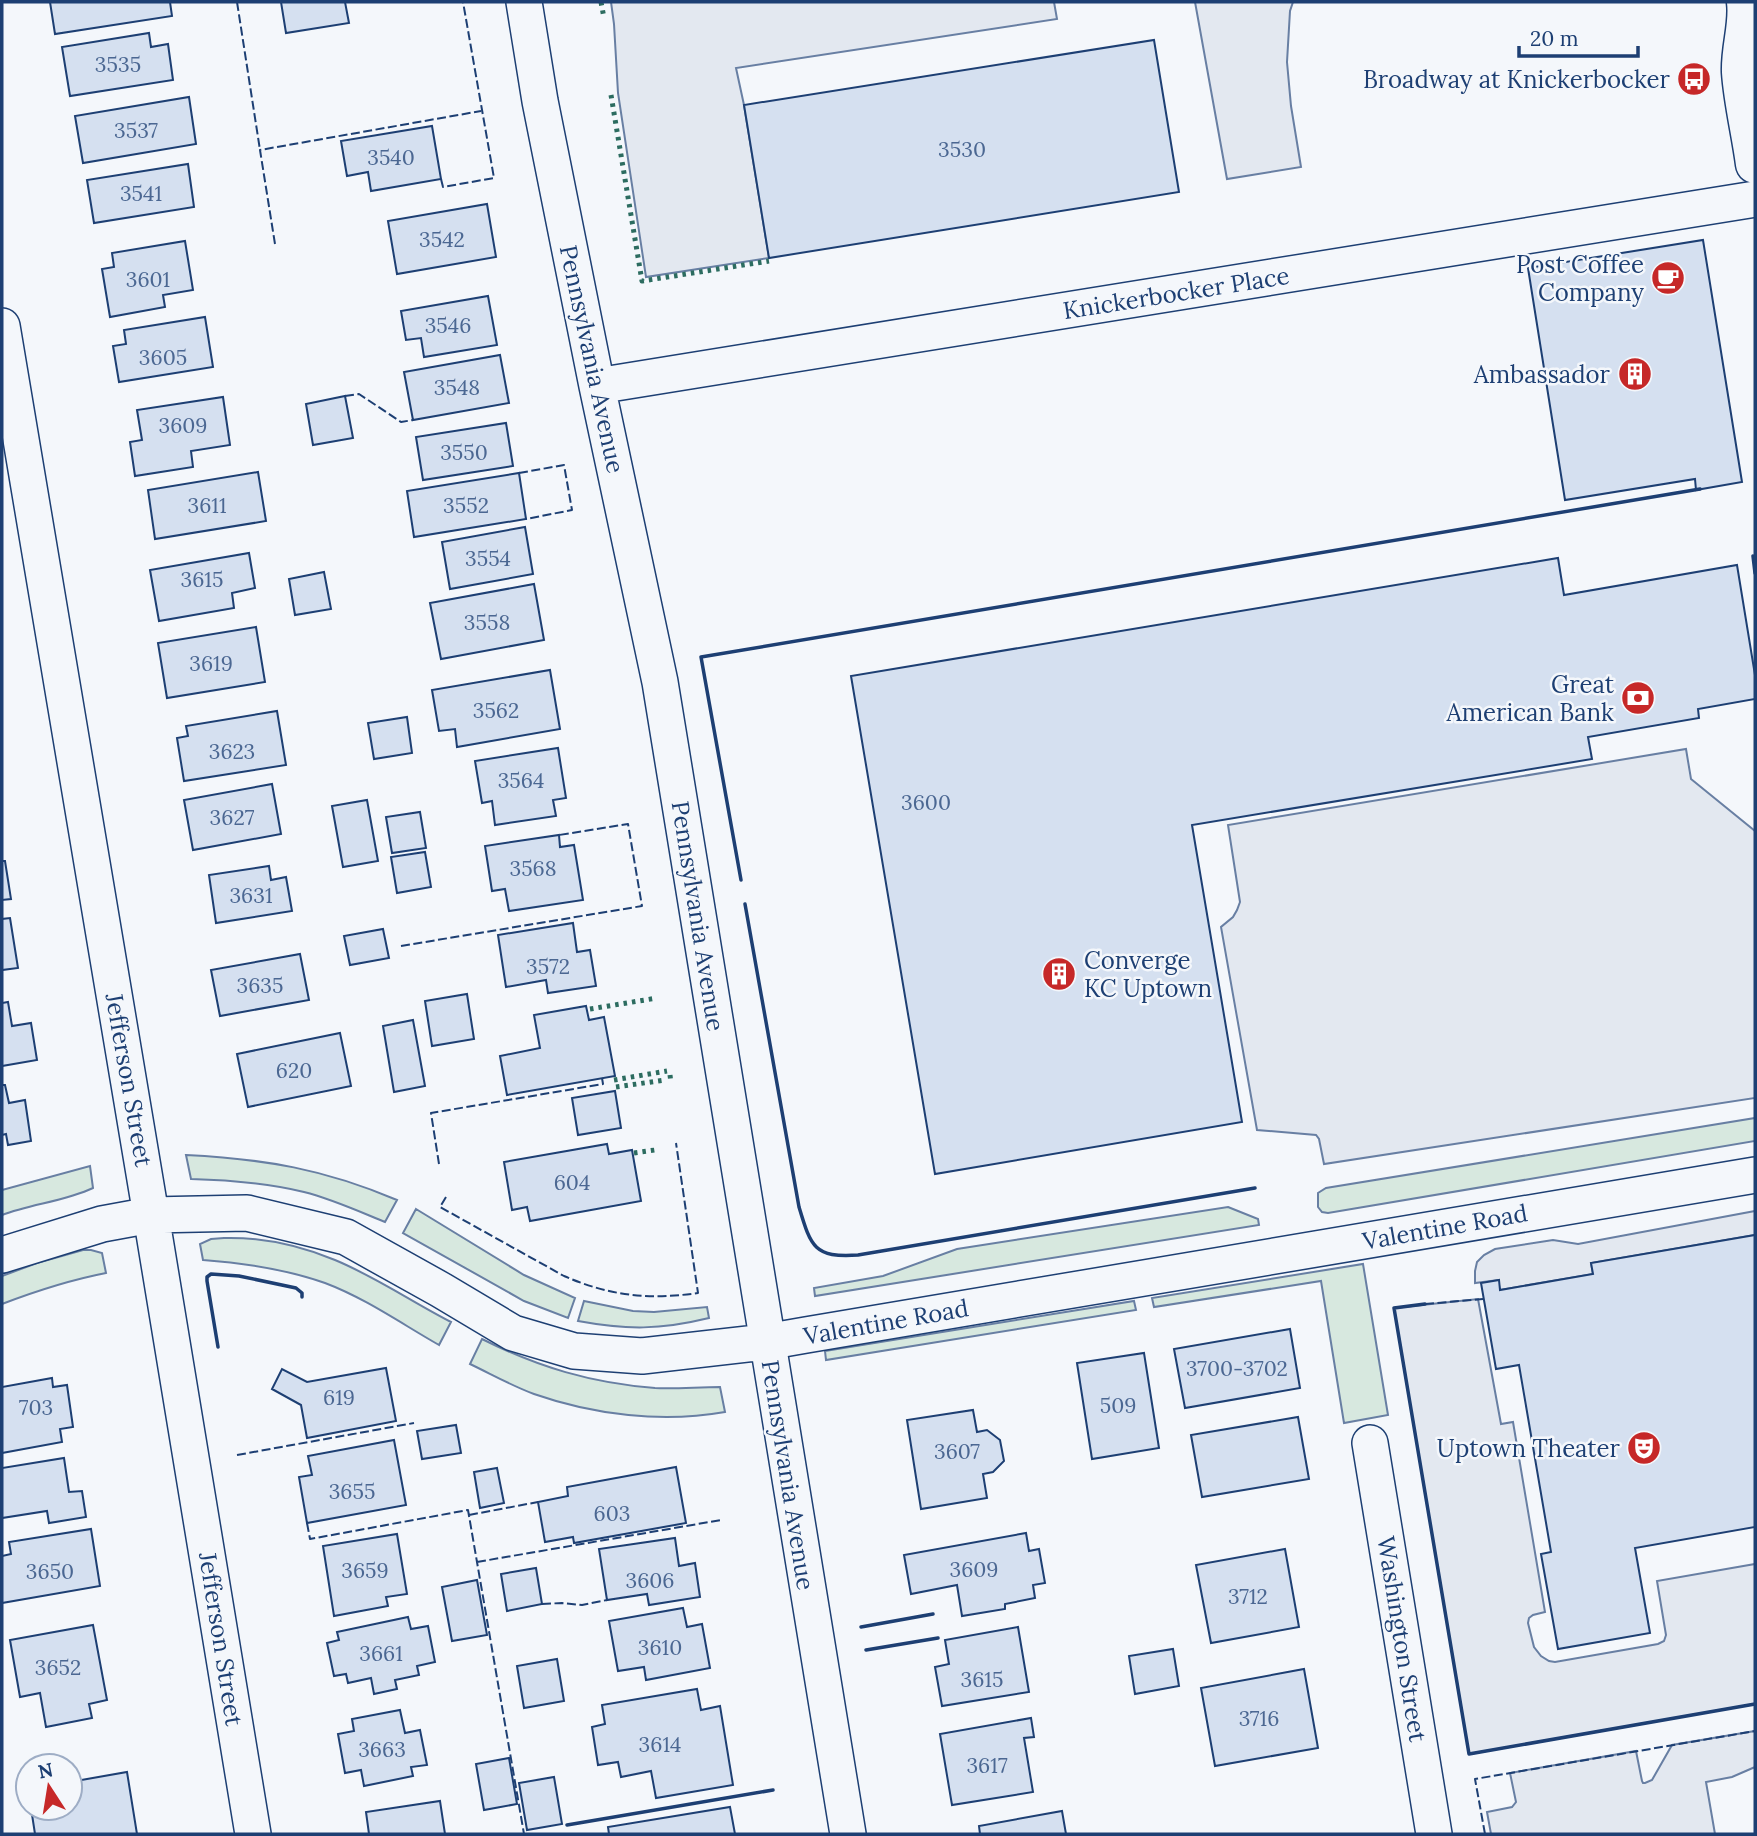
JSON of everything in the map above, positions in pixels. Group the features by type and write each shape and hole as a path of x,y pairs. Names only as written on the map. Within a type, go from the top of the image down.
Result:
{"main road":[{"path":"1749,13 1742,48 1741,73 1755,164"}],"street":[{"name":"Pennsylvania Avenue","path":"524,2 540,102 660,682 848,1834"},
{"name":"Knickerbocker Place","path":"597,386 1755,199"},
{"name":"Jefferson Street","path":"2,326 253,1834"},
{"name":"Valentine Road","path":"2,1255 102,1224 152,1215 247,1213 346,1237 513,1333 574,1351 642,1356 766,1342 1755,1175"},
{"name":"Washington Street","path":"1370,1443 1434,1834"}],"shaded area":[{"path":"611,2 1054,2 1057,19 736,68 769,258 646,277 618,93"},
{"path":"1195,2 1293,2 1287,62 1301,167 1227,179"},
{"path":"1686,749 1691,779 1755,831 1755,1098 1324,1164 1316,1135 1257,1130 1221,927 1233,917 1240,902 1228,825"},
{"path":"1755,1118 1755,1141 1328,1213 1322,1212 1318,1207 1318,1193 1326,1188"},
{"path":"186,1155 242,1159 294,1167 344,1180 397,1200 385,1222 304,1192 248,1182 191,1179"},
{"path":"90,1166 93,1188 2,1215 2,1190"},
{"path":"1228,1207 1258,1219 1259,1225 815,1296 814,1288 883,1276 957,1249"},
{"path":"416,1209 524,1275 575,1298 568,1318 524,1301 403,1233"},
{"path":"1755,1211 1755,1235 1591,1263 1593,1274 1500,1290 1498,1280 1475,1283 1477,1262 1495,1249 1553,1240 1578,1244"},
{"path":"211,1239 266,1241 322,1255 365,1274 451,1322 439,1345 369,1304 325,1283 265,1267 203,1260 200,1244"},
{"path":"83,1250 102,1253 106,1273 53,1286 2,1304 2,1276"},
{"path":"1363,1264 1388,1415 1344,1423 1321,1281 1154,1307 1152,1298"},
{"path":"1478,1299 1501,1424 1513,1422 1545,1612 1529,1618 1534,1647 1541,1656 1555,1662 1658,1644 1664,1641 1666,1635 1657,1581 1755,1564 1755,1704 1469,1754 1394,1308"},
{"path":"584,1301 633,1311 654,1312 707,1307 709,1318 659,1327 596,1324 578,1321"},
{"path":"1134,1301 1136,1310 826,1360 825,1351"},
{"path":"482,1339 524,1358 587,1378 655,1388 720,1387 725,1412 653,1417 604,1412 557,1401 534,1394 470,1364"},
{"path":"1755,1731 1755,1767 1732,1777 1706,1782 1715,1834 1491,1834 1487,1812 1512,1807 1516,1802 1510,1773 1636,1751 1642,1781 1645,1783 1652,1780 1672,1745"}],"building":[{"path":"50,2 170,2 172,16 55,34"},
{"path":"281,2 345,2 349,23 286,33"},
{"path":"149,33 151,47 168,44 173,80 70,96 62,47"},
{"path":"1154,40 1179,192 769,258 744,105"},
{"path":"189,97 196,144 83,163 75,116"},
{"path":"432,126 441,179 371,191 368,172 347,176 341,141"},
{"path":"188,164 194,207 94,223 87,180"},
{"path":"487,204 496,257 397,274 388,221"},
{"name":"Ambassador","path":"1703,240 1742,482 1696,490 1695,479 1565,500 1528,268"},
{"path":"185,241 193,290 163,295 165,307 110,317 102,269 114,267 112,253"},
{"path":"488,296 497,345 424,357 421,338 406,340 401,311"},
{"path":"205,317 213,367 119,382 113,346 126,344 124,330"},
{"path":"500,355 509,403 413,420 404,372"},
{"path":"345,396 353,438 313,445 306,404"},
{"path":"223,397 230,445 191,451 193,467 135,476 130,442 142,440 137,410"},
{"path":"506,423 513,466 423,480 416,437"},
{"path":"258,472 266,521 155,539 148,490"},
{"path":"519,473 526,519 414,537 407,491"},
{"path":"525,527 533,574 450,589 442,542"},
{"path":"249,553 255,588 232,593 234,608 159,621 150,570"},
{"name":"Converge KC Uptown","path":"1558,558 1564,595 1737,565 1755,675 1755,699 1698,709 1699,718 1588,737 1592,759 1192,825 1242,1122 935,1174 851,676"},
{"path":"324,572 331,609 295,615 289,579"},
{"path":"534,584 544,640 441,659 430,603"},
{"path":"256,627 265,682 167,698 158,643"},
{"path":"550,670 560,729 457,747 455,729 439,731 432,690"},
{"path":"277,711 286,765 184,781 177,738 188,736 186,726"},
{"path":"407,717 412,753 374,759 368,723"},
{"path":"558,748 566,798 553,800 556,816 495,825 492,801 482,803 475,761"},
{"path":"272,784 281,834 193,850 184,800"},
{"path":"367,800 378,861 343,867 332,806"},
{"path":"420,812 426,848 392,853 386,817"},
{"path":"559,835 560,847 574,845 583,900 509,911 505,889 492,891 485,846"},
{"path":"425,852 431,887 397,893 391,857"},
{"path":"2,861 5,861 11,899 2,900"},
{"path":"269,866 271,880 286,877 292,911 216,923 209,875"},
{"path":"10,918 18,968 2,970 2,919"},
{"path":"573,923 577,952 590,950 596,986 548,993 546,980 506,987 498,935"},
{"path":"383,929 389,958 350,965 344,936"},
{"path":"300,954 309,1000 220,1016 211,970"},
{"path":"467,994 474,1039 432,1046 425,1001"},
{"path":"8,1002 12,1026 31,1023 37,1060 2,1066 2,1003"},
{"path":"586,1006 589,1020 604,1017 615,1076 507,1095 500,1056 540,1048 534,1015"},
{"path":"413,1020 425,1086 394,1092 383,1026"},
{"path":"340,1033 351,1086 248,1107 237,1054"},
{"path":"2,1085 5,1085 9,1103 25,1100 31,1141 8,1145 6,1134 2,1135"},
{"path":"615,1091 621,1128 578,1135 572,1098"},
{"path":"607,1144 609,1154 632,1150 641,1201 530,1221 527,1207 512,1210 504,1162"},
{"name":"Uptown Theater","path":"1755,1235 1755,1527 1635,1548 1650,1633 1558,1649 1541,1554 1551,1552 1519,1365 1496,1369 1481,1283 1499,1280 1500,1290 1593,1274 1591,1263"},
{"path":"1290,1329 1300,1388 1185,1408 1174,1349"},
{"path":"1144,1353 1159,1448 1092,1459 1077,1363"},
{"path":"386,1368 396,1421 307,1438 301,1405 272,1389 282,1369 307,1382"},
{"path":"52,1378 53,1387 67,1385 73,1427 60,1429 62,1442 2,1453 2,1387"},
{"path":"973,1410 977,1432 987,1430 1000,1440 1004,1461 993,1472 983,1474 987,1498 921,1509 907,1420"},
{"path":"1298,1417 1309,1479 1202,1497 1191,1435"},
{"path":"456,1425 461,1453 422,1459 417,1431"},
{"path":"394,1440 406,1505 307,1523 299,1477 312,1475 308,1456"},
{"path":"64,1458 69,1492 82,1491 86,1517 49,1523 47,1511 2,1518 2,1468"},
{"path":"676,1467 686,1523 574,1543 573,1537 545,1542 538,1502 568,1496 567,1487"},
{"path":"497,1468 504,1503 480,1508 474,1472"},
{"path":"91,1529 100,1586 2,1603 2,1556 11,1554 9,1542"},
{"path":"1026,1533 1029,1551 1039,1549 1045,1583 1033,1585 1035,1598 1005,1604 1005,1609 962,1616 957,1585 911,1594 904,1555"},
{"path":"397,1534 407,1594 386,1597 388,1606 334,1616 323,1546"},
{"path":"675,1538 679,1566 695,1563 700,1597 649,1605 647,1594 607,1600 599,1549"},
{"path":"1285,1549 1299,1627 1211,1643 1196,1565"},
{"path":"536,1568 542,1604 507,1611 501,1574"},
{"path":"477,1580 487,1635 452,1641 442,1587"},
{"path":"683,1608 687,1627 702,1624 710,1668 646,1680 644,1667 618,1671 609,1621"},
{"path":"408,1617 411,1629 428,1626 435,1662 417,1666 419,1675 395,1680 397,1689 374,1694 371,1678 348,1683 346,1674 334,1676 327,1643 339,1640 337,1632"},
{"path":"93,1625 107,1700 89,1704 92,1718 46,1727 40,1693 20,1697 10,1640"},
{"path":"1018,1627 1029,1692 942,1706 935,1667 949,1664 945,1640"},
{"path":"1173,1649 1179,1686 1135,1694 1129,1656"},
{"path":"557,1659 564,1701 524,1708 517,1666"},
{"path":"1304,1669 1318,1748 1215,1766 1201,1688"},
{"path":"697,1689 701,1710 720,1706 733,1785 656,1798 651,1771 621,1777 618,1762 598,1765 592,1727 605,1724 602,1705"},
{"path":"400,1710 405,1733 420,1730 427,1765 411,1767 413,1776 364,1786 361,1770 345,1773 338,1734 354,1731 352,1719"},
{"path":"1031,1718 1034,1737 1024,1738 1033,1792 952,1805 940,1734"},
{"path":"509,1758 517,1804 484,1810 476,1764"},
{"path":"127,1772 137,1834 35,1834 33,1822 84,1822 84,1780"},
{"path":"554,1777 562,1824 527,1830 519,1783"},
{"path":"440,1801 445,1834 369,1834 366,1812"},
{"path":"730,1807 735,1834 609,1834 608,1827"},
{"path":"1062,1811 1066,1834 980,1834 979,1826"}],"hedge":[{"path":"601,2 604,18"},
{"path":"611,95 642,281 769,261"},
{"path":"590,1009 657,998"},
{"path":"614,1080 667,1071"},
{"path":"670,1075 671,1083"},
{"path":"616,1087 665,1080"},
{"path":"634,1153 655,1150"}],"fence":[{"path":"237,2 260,150"},
{"path":"441,179 443,187 494,178 463,2"},
{"path":"275,244 260,150 481,111"},
{"path":"345,396 359,394 401,422 413,420"},
{"path":"519,473 564,465 572,510 526,519"},
{"path":"401,946 642,906 628,824 559,835"},
{"path":"439,1164 431,1113 603,1084 602,1078"},
{"path":"446,1197 440,1207 581,1283 630,1295 698,1293 676,1143"},
{"path":"1425,1304 1483,1299"},
{"path":"237,1455 414,1423"},
{"path":"469,1515 538,1502"},
{"path":"307,1523 310,1539 468,1510 524,1834"},
{"path":"477,1562 721,1520"},
{"path":"542,1604 582,1605 607,1600"},
{"path":"1485,1834 1475,1779 1755,1731"}],"wall":[{"path":"741,880 701,657 1700,489"},
{"path":"1753,556 1755,573"},
{"path":"745,904 799,1207 811,1241 823,1252 858,1255 1255,1188"},
{"path":"218,1347 207,1281 211,1274 239,1276 296,1288 302,1293 302,1297"},
{"path":"1425,1304 1394,1308 1469,1754 1755,1704"},
{"path":"861,1627 933,1614"},
{"path":"866,1650 938,1638"},
{"path":"567,1825 773,1790"}],"place":[{"name":"Broadway at Knickerbocker","path":"1694,79"},
{"name":"Post Coffee Company","path":"1668,278"},
{"name":"Ambassador","path":"1635,374"},
{"name":"Great American Bank","path":"1638,698"},
{"name":"Converge KC Uptown","path":"1059,974"},
{"name":"Uptown Theater","path":"1644,1448"}]}
